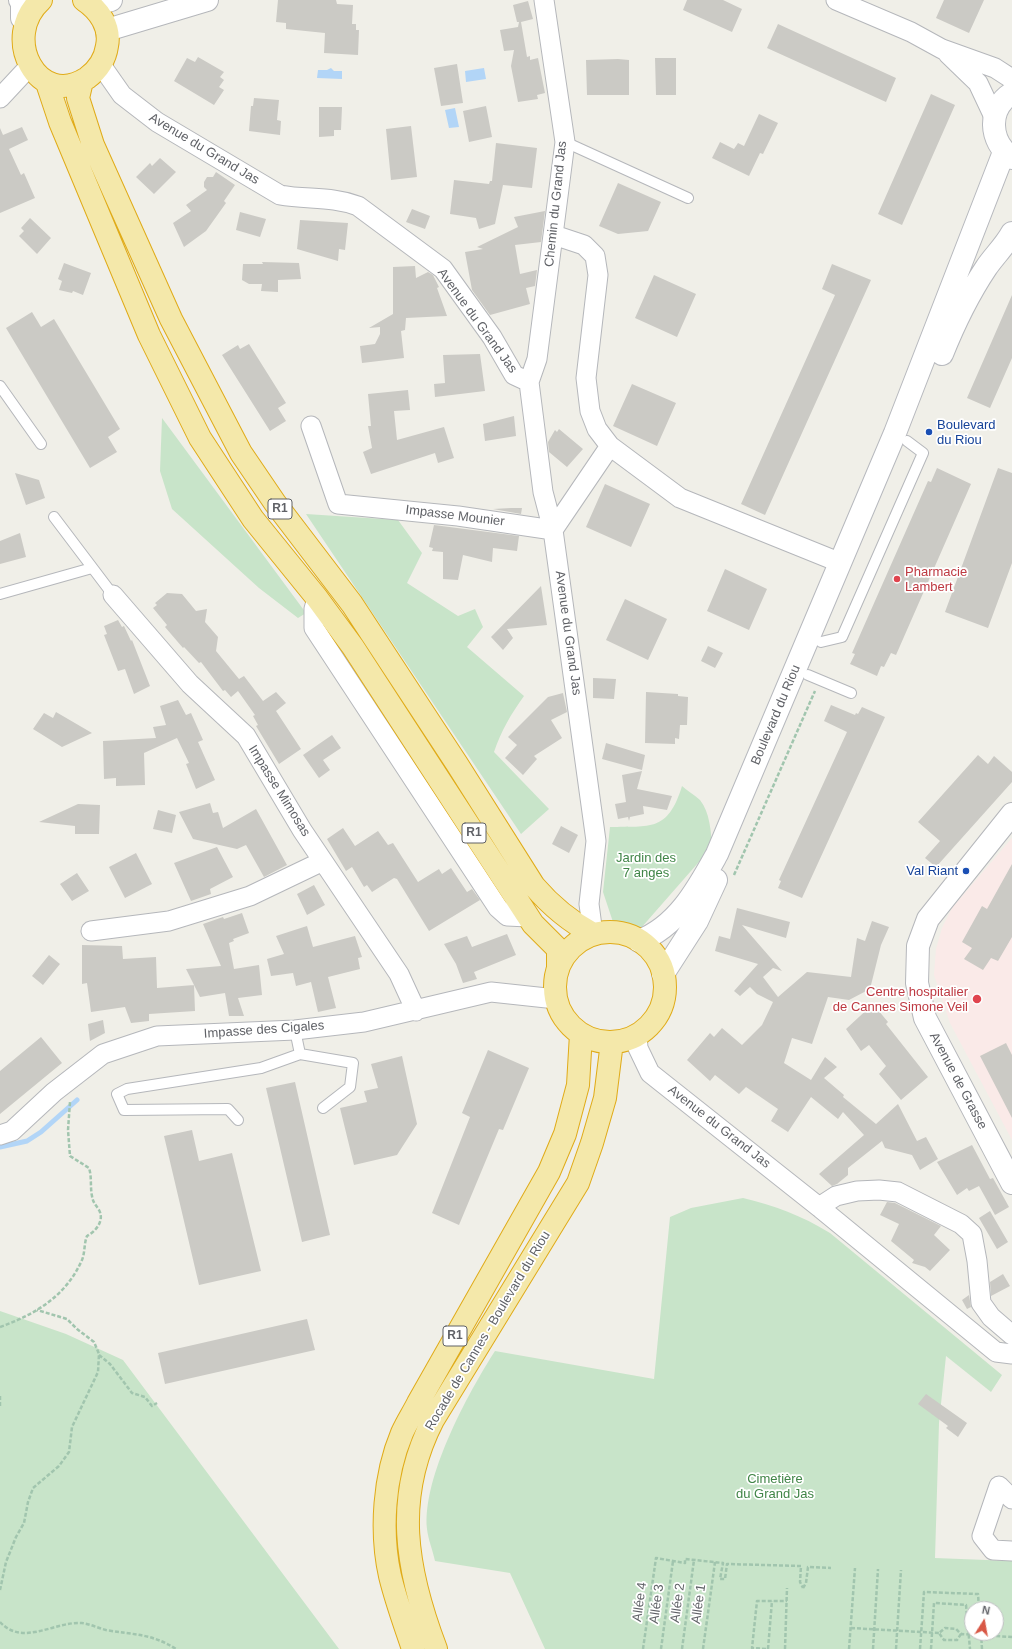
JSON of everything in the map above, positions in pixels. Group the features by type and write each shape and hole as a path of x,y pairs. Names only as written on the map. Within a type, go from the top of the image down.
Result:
{"highway":[{"path":"41,0 31,6 21,9 17,31 17,44 20,57 27,69 36,78 47,83 59,85 82,81 93,74 101,65 106,54 107,30 96,2"},
{"name":"R1","path":"82,81 78,98 93,145 171,319 241,453 275,503 352,604 458,764 534,886 559,912 593,934"},
{"name":"R1","path":"47,83 60,122 149,335 200,438 253,519 317,598 353,647 528,917 558,949 558,968"},
{"path":"609,932 625,934 639,941 650,950 658,961 663,974 665,992 660,1009 651,1024 625,1040 612,1042 596,1040 581,1034 561,1013 556,999 555,984 558,968 566,954 578,942 593,934 609,932"},
{"name":"Rocade de Cannes - Boulevard du Riou","path":"413,1649 390,1577 388,1561 386,1536 386,1495 395,1456 402,1432 549,1172 565,1134 578,1085 581,1034"},
{"name":"Rocade de Cannes - Boulevard du Riou","path":"436,1649 424,1616 412,1571 407,1538 408,1503 418,1452 433,1420 578,1183 592,1143 605,1098 612,1042"}],"main road":[{"path":"107,30 207,0"},
{"path":"1008,155 997,142 994,130 994,117 1003,100 1012,93"},
{"name":"Boulevard du Riou","path":"639,941 662,930 683,910 717,854 896,433 1008,155"},
{"name":"Boulevard du Riou","path":"663,974 697,921 814,678 821,642 907,441 952,328 971,292 987,267 1006,245 1012,233"},
{"name":"Avenue de Grasse","path":"1012,814 928,919 918,946 917,983 925,1018 1012,1183"}],"street":[{"name":"Chemin du Grand Jas","path":"529,382 537,359 565,142 544,0"},
{"path":"836,0 911,32 942,49 1004,65 1012,80"},
{"path":"942,49 978,83 994,117"},
{"name":"Avenue du Grand Jas","path":"101,65 122,95 156,122 280,195 295,198 342,200 358,206 443,269 492,337 514,375 529,382 543,492 553,530 596,841 589,904 593,934"},
{"path":"0,98 27,69"},
{"path":"554,235 584,245 596,256 598,275 586,378 590,410 596,429 610,446 680,498 841,563"},
{"name":"Impasse Mounier","path":"311,426 338,504 458,516 553,530"},
{"path":"553,530 610,446"},
{"name":"Impasse Mimosas","path":"113,595 190,684 246,736 302,830 400,974 416,1011"},
{"path":"91,931 169,921 250,896 323,861"},
{"name":"Impasse des Cigales","path":"0,1135 12,1130 102,1054 157,1036 295,1030 364,1022 416,1011 491,992 556,999"},
{"name":"Avenue du Grand Jas","path":"637,1034 638,1048 650,1073 819,1207 996,1352 1012,1354"},
{"path":"819,1207 836,1196 856,1191 879,1190 898,1192 961,1224 972,1234 977,1261 981,1303 991,1317 1012,1335"},
{"path":"1012,1499 999,1486 982,1536 993,1550 1012,1551"}],"lane":[{"path":"565,142 688,198"},
{"path":"0,386 41,444"},
{"path":"54,517 113,595"},
{"path":"0,594 92,568"},
{"path":"814,678 851,693"},
{"path":"295,1030 300,1054"},
{"path":"238,1120 228,1110 124,1110 117,1094 127,1089 261,1068 300,1054 353,1063 350,1087 323,1108"}],"path":[{"path":"734,876 814,678"},
{"path":"0,1327 47,1305 69,1283 83,1258 84,1244 87,1236 95,1232 100,1217 99,1210 93,1202 89,1168 73,1159 68,1151 70,1143 68,1130 71,1079"},
{"path":"37,1310 68,1319 77,1330 94,1342 99,1354 110,1364 132,1393 145,1397 152,1406 157,1403"},
{"path":"0,1590 6,1562 16,1537 24,1523 28,1502 33,1488 59,1466 69,1452 72,1427 98,1372 99,1354"},
{"path":"0,1396 0,1408"},
{"name":"Allée 4","path":"643,1649 656,1558 673,1561"},
{"path":"673,1561 685,1563 685,1559 723,1563 720,1579 725,1579 727,1564 801,1566 800,1582 803,1588 806,1583 808,1567 831,1568"},
{"name":"Allée 2","path":"682,1649 694,1560"},
{"name":"Allée 3","path":"662,1649 673,1561"},
{"name":"Allée 1","path":"703,1649 715,1562"},
{"path":"849,1649 855,1568"},
{"path":"873,1649 878,1569"},
{"path":"896,1649 901,1570"},
{"path":"785,1649 787,1588"},
{"path":"920,1649 924,1592 978,1594 978,1601"},
{"path":"772,1601 767,1649 752,1648 757,1601 772,1601 787,1601"},
{"path":"931,1649 934,1603 964,1605"},
{"path":"0,1622 10,1630 30,1633 82,1623 104,1629 142,1634 176,1649"},
{"path":"851,1628 939,1633 946,1628 956,1629 961,1634 964,1634"},
{"path":"939,1633 944,1640 956,1640 961,1634"}],"shaded area":[{"name":"Centre hospitalier de Cannes Simone Veil","path":"1012,838 1012,1140 950,1023 934,975 936,949 942,928 952,908"}],"green space":[{"path":"162,418 306,613 298,618 259,588 172,509 160,471"},
{"path":"306,514 398,520 422,553 407,583 458,616 475,609 483,627 467,647 524,696 507,723 494,752 549,809 521,834"},
{"name":"Jardin des 7 anges","path":"682,786 700,800 706,811 712,847 641,928 613,922 603,892 610,827 647,826 664,819 677,801"},
{"name":"Cimetière du Grand Jas","path":"743,1198 766,1204 809,1221 830,1233 1002,1375 991,1392 946,1356 939,1423 935,1558 1012,1561 1012,1649 545,1649 510,1573 435,1561 428,1537 427,1508 439,1461 460,1412 495,1351 654,1379 670,1217 691,1208"},
{"path":"0,1311 66,1334 123,1360 339,1649 0,1649"}],"water":[{"path":"331,68 334,71 342,71 342,79 317,78 318,70 327,70"},
{"path":"484,68 486,79 466,82 465,71"},
{"path":"455,108 459,127 449,128 445,110"}],"building":[{"path":"278,0 336,0 337,4 353,5 352,24 356,24 356,30 359,30 358,55 324,53 325,33 286,29 286,23 276,22"},
{"path":"687,0 723,0 742,9 732,32 683,10"},
{"path":"944,0 984,0 969,33 936,18"},
{"path":"528,1 533,19 521,22 527,57 530,56 530,60 538,58 545,93 537,95 538,99 518,102 511,66 514,50 504,51 500,30 518,27 519,22 517,22 513,5"},
{"path":"778,24 896,78 886,102 767,48"},
{"path":"198,57 224,72 220,77 224,80 219,87 224,90 214,105 174,81 187,58 195,62"},
{"path":"655,58 676,58 676,95 656,95"},
{"path":"586,60 629,60 629,95 587,95"},
{"path":"457,64 463,103 441,106 434,68"},
{"path":"931,94 955,105 902,225 878,214"},
{"path":"254,98 279,100 277,120 281,121 280,135 249,131 251,106 253,106"},
{"path":"486,106 492,137 469,142 463,111"},
{"path":"319,107 342,107 341,130 334,130 334,136 319,137"},
{"path":"759,114 778,123 763,154 760,153 749,176 712,158 720,142 734,149 738,143 744,146"},
{"path":"411,126 417,177 391,180 386,129"},
{"path":"22,127 28,140 9,149 21,175 24,173 35,198 0,213 0,128 3,135"},
{"path":"496,143 537,148 532,188 503,185 495,224 479,229 476,218 450,214 454,180 489,184 490,181 492,181"},
{"path":"160,158 176,172 154,194 136,177 150,163 152,166"},
{"path":"216,172 235,185 224,201 226,203 206,231 184,247 173,223 191,211 186,205 207,190 204,187 204,182 207,177 213,177"},
{"path":"618,183 661,202 648,231 618,234 599,226"},
{"path":"412,209 430,216 425,229 406,222"},
{"path":"545,211 541,242 515,245 520,274 537,270 535,286 526,288 530,304 490,315 472,290 465,252 483,249 477,247 518,227 514,217"},
{"path":"240,212 266,219 260,237 236,230"},
{"path":"30,218 51,238 37,254 19,236 24,231 21,228"},
{"path":"300,220 348,223 345,250 339,249 338,261 297,249"},
{"path":"262,262 299,263 301,279 278,280 278,292 261,291 262,284 249,284 242,280 243,264 263,264"},
{"path":"64,263 91,273 83,295 73,291 72,293 59,290 62,281 58,279"},
{"path":"832,264 871,280 765,515 741,504 835,295 822,289"},
{"path":"415,266 416,278 428,272 433,275 439,287 437,288 447,316 406,318 405,330 401,331 404,358 362,363 360,346 375,344 380,334 380,327 369,328 393,314 393,267"},
{"path":"654,275 696,294 677,337 635,318"},
{"path":"1012,295 1012,358 990,408 967,398"},
{"path":"32,312 41,327 54,319 120,429 108,437 117,452 90,468 6,328"},
{"path":"249,344 286,403 278,408 286,421 270,431 222,355 238,345 240,349"},
{"path":"480,354 485,391 435,397 434,384 445,383 443,355"},
{"path":"632,384 676,403 657,446 613,426"},
{"path":"408,390 410,410 394,411 397,440 444,427 454,458 438,463 435,453 371,474 363,452 372,448 368,426 371,426 368,394"},
{"path":"514,416 516,436 485,441 483,424"},
{"path":"559,429 583,449 567,467 549,452 548,442 555,430 557,432"},
{"path":"937,468 971,484 896,655 891,653 884,667 881,666 877,676 850,664 855,654 852,653 928,481 931,482"},
{"path":"998,468 1012,473 1012,563 988,628 945,612"},
{"path":"15,473 39,480 45,498 26,505"},
{"path":"605,484 650,504 631,547 586,527"},
{"path":"522,508 521,514 493,509"},
{"path":"434,525 519,536 517,551 493,548 492,562 463,555 458,580 443,579 443,552 432,551 433,548 429,547"},
{"path":"20,533 26,557 0,564 0,541"},
{"path":"725,569 767,589 749,630 707,611"},
{"path":"541,586 547,625 507,629 513,638 503,650 491,637"},
{"path":"167,593 182,594 196,611 207,609 205,622 218,637 216,651 239,679 244,676 263,701 276,692 286,703 276,711 301,749 279,764 256,726 258,725 253,716 255,715 238,691 231,697 225,690 223,691 201,662 199,663 184,647 183,648 165,627 167,625 153,608 157,605 155,603"},
{"path":"625,599 667,619 648,660 606,640"},
{"path":"118,620 122,627 124,626 131,641 132,640 150,686 134,694 125,669 118,671 104,635 107,634 104,626"},
{"path":"708,646 723,653 715,668 701,661"},
{"path":"593,678 616,679 614,699 593,698"},
{"path":"646,692 678,694 678,696 688,697 687,725 680,725 679,739 675,738 675,744 645,743"},
{"path":"563,693 567,712 551,720 562,738 534,756 537,759 523,775 505,758 517,745 508,737 548,697"},
{"path":"178,700 186,715 191,713 203,740 198,742 215,780 196,789 186,764 189,763 177,738 144,753 145,785 116,786 116,778 104,779 103,741 156,738 153,727 166,725 160,706"},
{"path":"831,705 855,715 856,713 858,714 862,707 885,717 802,898 778,888 781,881 779,880 847,732 824,721"},
{"path":"56,712 92,733 62,747 33,729 44,713 53,718"},
{"path":"332,735 341,748 323,760 330,770 319,778 303,755"},
{"path":"606,743 645,755 642,770 602,759"},
{"path":"978,755 988,764 994,756 1012,772 1012,782 936,867 925,858 940,841 918,822"},
{"path":"642,771 637,789 672,796 667,810 643,806 644,814 630,817 629,821 628,817 618,819 615,804 626,802 622,775"},
{"path":"210,803 213,813 218,812 223,828 256,809 287,865 264,877 246,845 237,849 193,839 179,812"},
{"path":"78,804 100,805 99,834 75,834 75,826 39,822"},
{"path":"158,810 176,815 172,833 153,829"},
{"path":"561,826 578,835 569,853 552,844"},
{"path":"343,828 355,846 378,831 388,845 393,843 418,882 439,869 442,874 451,868 467,892 472,889 480,900 429,931 397,879 394,878 372,892 367,885 364,887 352,867 346,871 327,839"},
{"path":"217,847 233,877 210,889 211,894 191,901 174,863"},
{"path":"136,853 152,884 125,898 109,867"},
{"path":"1012,864 1012,937 998,961 991,958 983,970 964,959 972,948 962,942 982,906 987,909"},
{"path":"77,873 89,891 72,901 60,884"},
{"path":"314,885 325,905 307,915 297,894"},
{"path":"737,908 790,922 786,938 742,925 782,971 773,968 763,977 778,997 807,972 851,977 857,938 865,941 872,921 889,927 881,945 870,989 849,1000 828,997 812,1044 792,1038 784,1063 811,1080 825,1057 837,1067 824,1078 844,1095 843,1097 876,1124 898,1104 917,1141 926,1137 938,1159 920,1170 912,1155 885,1148 882,1141 848,1168 848,1175 832,1186 819,1174 864,1135 843,1112 838,1119 811,1097 788,1132 771,1121 778,1109 746,1087 739,1094 715,1075 710,1081 687,1060 710,1033 714,1037 722,1028 742,1045 762,1025 773,1002 757,994 750,987 740,996 734,991 758,964 715,951 719,936 730,939"},
{"path":"242,913 249,933 233,939 234,941 229,943 234,969 259,965 262,995 238,998 244,1016 229,1016 225,993 200,997 186,969 221,966 203,924 223,917 224,919"},
{"path":"307,926 313,947 355,936 362,957 358,958 360,969 328,977 336,1008 318,1012 311,982 296,986 293,973 271,976 267,959 284,954 276,936"},
{"path":"507,934 516,955 474,972 477,979 463,983 456,964 444,944 467,936 472,947"},
{"path":"82,945 122,946 123,959 156,957 157,988 194,985 195,1011 149,1014 149,1021 131,1023 125,1007 91,1012 87,983 82,984"},
{"path":"49,955 60,964 43,985 32,976"},
{"path":"873,1004 888,1022 886,1024 928,1077 901,1100 879,1074 886,1066 869,1045 861,1051 846,1029"},
{"path":"103,1020 105,1033 90,1041 88,1024"},
{"path":"41,1037 62,1063 0,1114 0,1071"},
{"path":"1006,1043 1012,1055 1012,1118 980,1056"},
{"path":"488,1050 529,1068 503,1130 499,1129 459,1225 432,1213 470,1117 462,1113"},
{"path":"402,1056 417,1124 397,1155 354,1165 340,1108 367,1102 364,1091 378,1088 371,1064"},
{"path":"295,1082 330,1235 302,1242 266,1088"},
{"path":"192,1130 199,1161 232,1153 261,1271 199,1285 164,1136"},
{"path":"972,1145 990,1179 993,1178 1009,1207 995,1215 979,1186 969,1191 967,1188 957,1195 937,1162"},
{"path":"887,1202 895,1203 941,1226 934,1235 950,1250 930,1271 925,1267 912,1263 914,1260 891,1241 899,1224 880,1215"},
{"path":"990,1211 1008,1242 997,1249 979,1218"},
{"path":"1003,1274 1010,1286 991,1296 990,1282"},
{"path":"969,1295 971,1307 967,1309 962,1300"},
{"path":"307,1319 315,1350 165,1384 158,1353"},
{"path":"926,1394 967,1423 958,1437 946,1428 948,1426 918,1404"}],"waterway":[{"path":"0,1147 27,1141 41,1132 77,1100"}],"place":[{"name":"Boulevard du Riou","path":"929,432"},
{"name":"Pharmacie Lambert","path":"897,579"},
{"name":"Val Riant","path":"966,871"},
{"name":"Centre hospitalier de Cannes Simone Veil","path":"977,999"}]}
